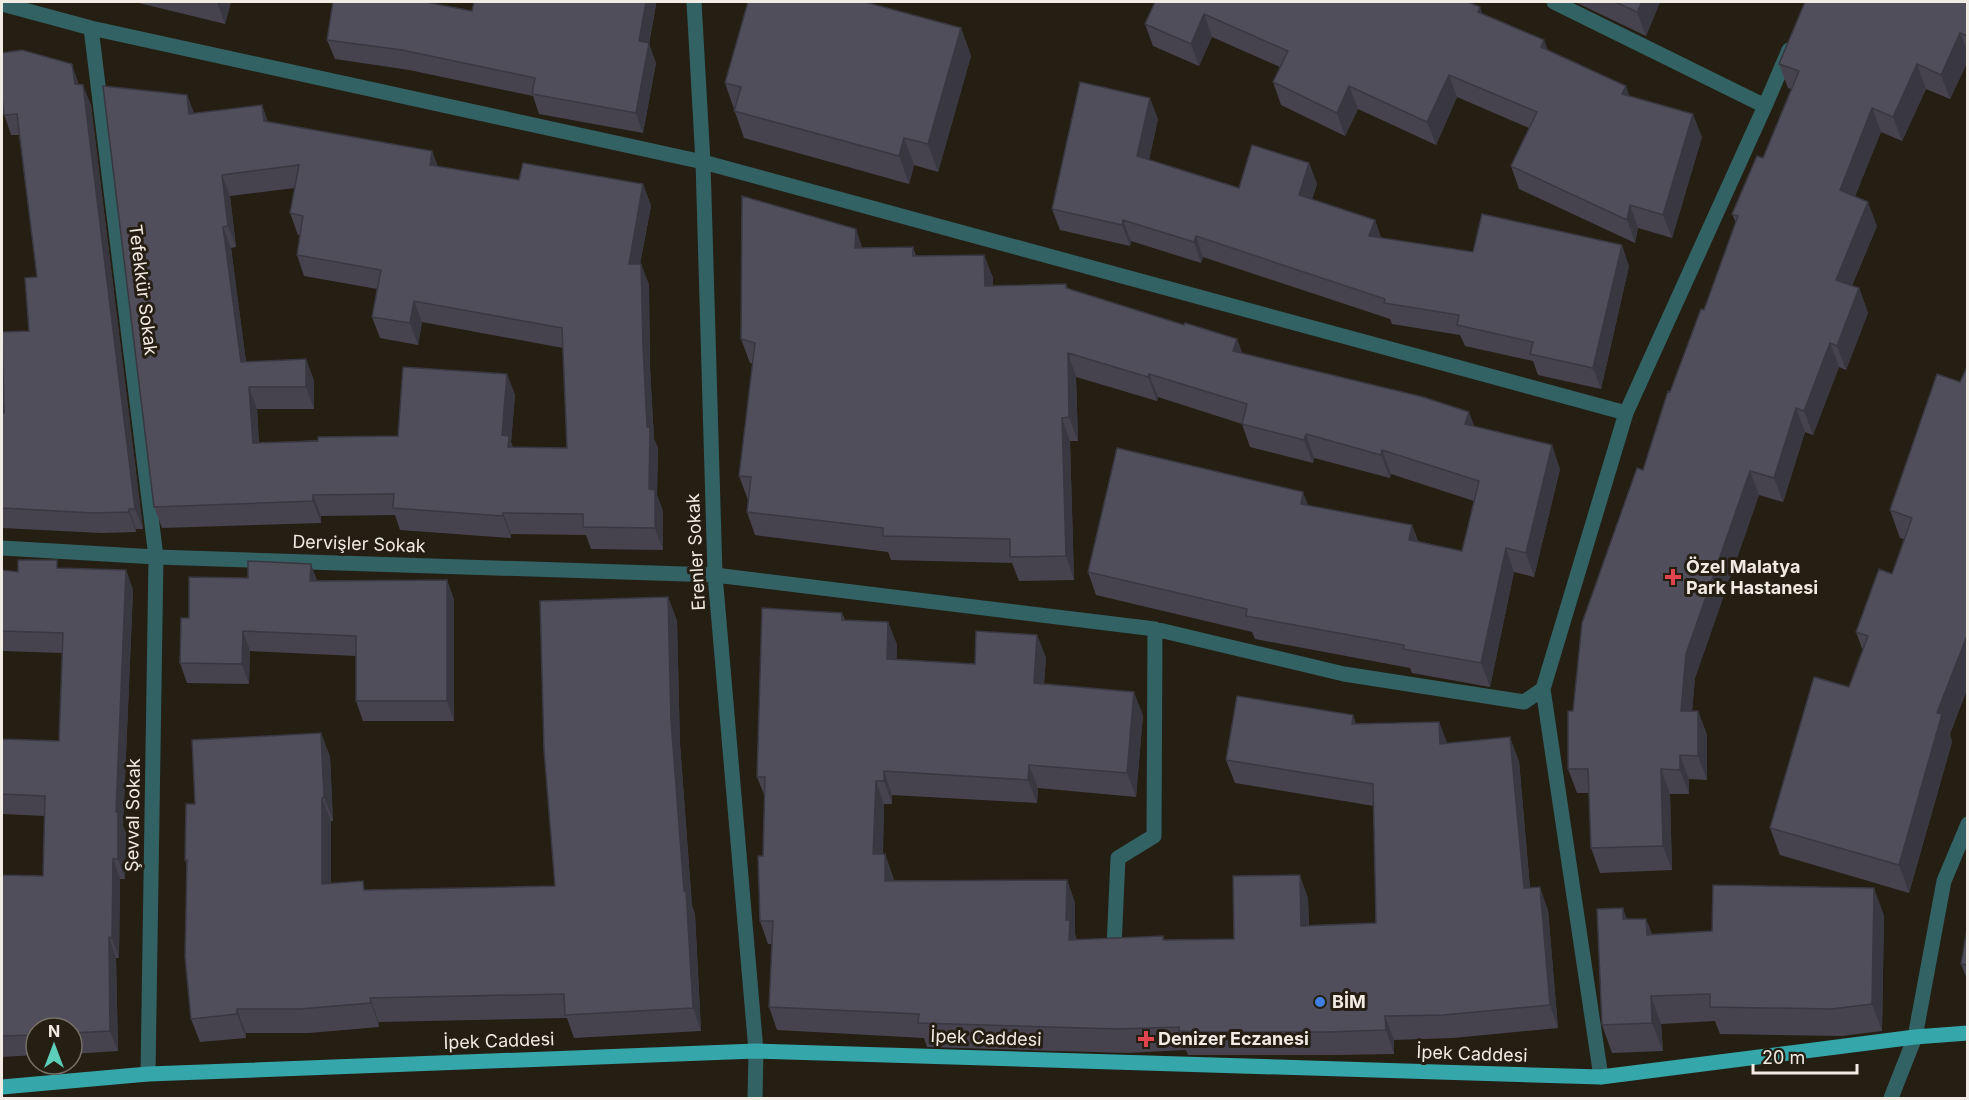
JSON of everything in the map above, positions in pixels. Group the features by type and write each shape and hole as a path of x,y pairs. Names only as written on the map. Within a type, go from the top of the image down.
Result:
{"main road":[{"name":"İpek Caddesi","path":"2,1087 148,1074 756,1051 1601,1077 1914,1037 1968,1033"}],"street":[{"name":"Erenler Sokak","path":"694,2 703,162 715,575 756,1051 755,1098"},
{"path":"1554,2 1765,106"},
{"path":"2,4 91,28 703,162 1626,413"},
{"name":"Tefekkür Sokak","path":"91,28 156,557"},
{"path":"1601,1077 1543,689 1626,413 1796,33"},
{"name":"Dervişler Sokak","path":"2,548 156,557 715,575 1155,629 1355,676 1524,702 1543,689"},
{"name":"Şevval Sokak","path":"148,1074 156,557"},
{"path":"1114,947 1119,858 1154,836 1155,629"},
{"path":"1891,1098 1914,1037 1944,881 1968,824"}],"building":[{"path":"333,2 426,2 472,11 474,2 646,2 639,41 649,43 636,113 532,94 535,78 402,50 327,40"},
{"path":"748,2 865,2 961,28 928,144 904,138 899,156 734,111 741,87 725,83"},
{"path":"1155,2 1468,2 1480,7 1478,12 1544,40 1541,47 1626,86 1622,94 1693,114 1663,215 1630,205 1627,220 1511,166 1537,112 1449,75 1427,122 1349,86 1337,113 1273,82 1288,51 1204,14 1191,44 1145,24"},
{"path":"1615,2 1642,2 1637,12"},
{"path":"1805,2 1968,2 1968,36 1960,33 1941,75 1917,64 1893,117 1872,108 1840,190 1868,202 1836,280 1859,288 1837,346 1830,343 1804,411 1796,408 1774,478 1750,471 1686,654 1681,711 1698,711 1698,756 1680,755 1680,770 1661,769 1663,846 1591,848 1588,769 1568,769 1568,711 1573,711 1582,623 1637,468 1643,470 1668,391 1670,392 1701,309 1704,310 1738,216 1732,214 1757,156 1763,158 1799,71 1779,64"},
{"path":"22,50 72,64 75,84 83,85 135,509 129,509 129,512 93,513 2,508 2,413 4,413 2,332 29,331 25,278 37,277 17,114 4,115 2,97 2,53"},
{"path":"1080,82 1150,98 1137,156 1239,188 1252,145 1309,163 1299,195 1375,220 1369,236 1473,252 1482,214 1622,245 1593,368 1530,354 1533,342 1457,325 1459,315 1384,303 1385,299 1196,236 1194,242 1123,220 1122,225 1052,209"},
{"path":"103,86 187,95 189,114 262,105 264,121 432,151 430,165 519,180 523,163 643,184 629,264 641,264 647,427 650,427 649,489 655,490 655,528 583,527 583,514 503,513 503,516 393,508 394,494 313,495 313,501 154,507","holes":["299,165 290,213 303,216 297,255 381,270 372,317 410,323 414,301 562,328 567,448 508,447 509,436 502,435 507,374 403,367 398,436 318,437 318,441 253,443 249,387 306,387 306,359 241,362 223,227 228,226 222,175"]},
{"path":"742,196 856,229 855,248 913,247 913,256 984,255 985,286 1066,284 1066,288 1237,339 1233,351 1423,397 1469,412 1465,424 1552,445 1526,553 1506,548 1481,663 1403,649 1404,645 1246,616 1247,609 1088,572 1117,448 1303,492 1301,504 1412,525 1409,540 1462,551 1479,481 1382,450 1381,455 1306,434 1304,440 1242,424 1247,404 1149,374 1148,377 1068,353 1069,417 1062,418 1066,556 1010,557 1010,539 883,536 883,528 747,512 751,477 739,476 755,343 741,339"},
{"path":"1968,365 1968,633 1937,713 1942,714 1899,865 1770,828 1814,677 1849,687 1868,636 1856,632 1879,569 1892,574 1912,518 1890,510 1937,374 1960,382"},
{"path":"18,560 57,560 57,568 126,570 116,812 118,812 118,859 113,859 112,938 109,937 110,1031 84,1032 84,1016 24,1016 24,1035 2,1036 2,875 43,876 45,796 2,794 2,739 59,741 63,633 2,631 2,570 18,572"},
{"path":"248,561 311,564 310,581 447,580 447,701 356,701 356,636 243,631 242,664 180,663 181,618 189,618 189,577 248,578"},
{"path":"668,597 671,720 684,891 686,891 693,1008 565,1015 564,994 370,998 371,1003 300,1009 237,1009 237,1014 191,1019 185,957 187,860 185,860 186,804 195,804 192,740 321,733 324,797 322,798 322,884 363,881 364,890 555,886 544,750 540,601"},
{"path":"762,608 842,613 842,620 888,622 887,659 975,664 976,631 1037,635 1034,683 1134,692 1127,773 1029,765 1028,780 884,771 884,781 876,781 873,854 885,854 885,881 1067,880 1066,920 1070,920 1069,940 1163,936 1163,940 1234,939 1233,876 1300,875 1301,926 1376,923 1373,784 1226,760 1237,696 1353,715 1352,724 1439,722 1440,744 1510,737 1524,888 1540,887 1550,1005 1444,1015 1385,1016 1386,1030 1329,1032 1201,1032 1179,1031 1179,1027 1118,1029 918,1023 919,1014 769,1007 773,921 760,921 758,856 763,856 765,777 757,777"},
{"path":"1713,885 1874,888 1872,1004 1832,1009 1710,1007 1710,994 1651,996 1652,1023 1602,1025 1597,909 1623,908 1623,919 1646,919 1647,935 1712,931"},
{"path":"1968,923 1968,965 1961,964"}],"place":[{"name":"Özel Malatya Park Hastanesi","path":"1673,577"},
{"name":"BİM","path":"1320,1002"},
{"name":"Denizer Eczanesi","path":"1146,1039"}]}
